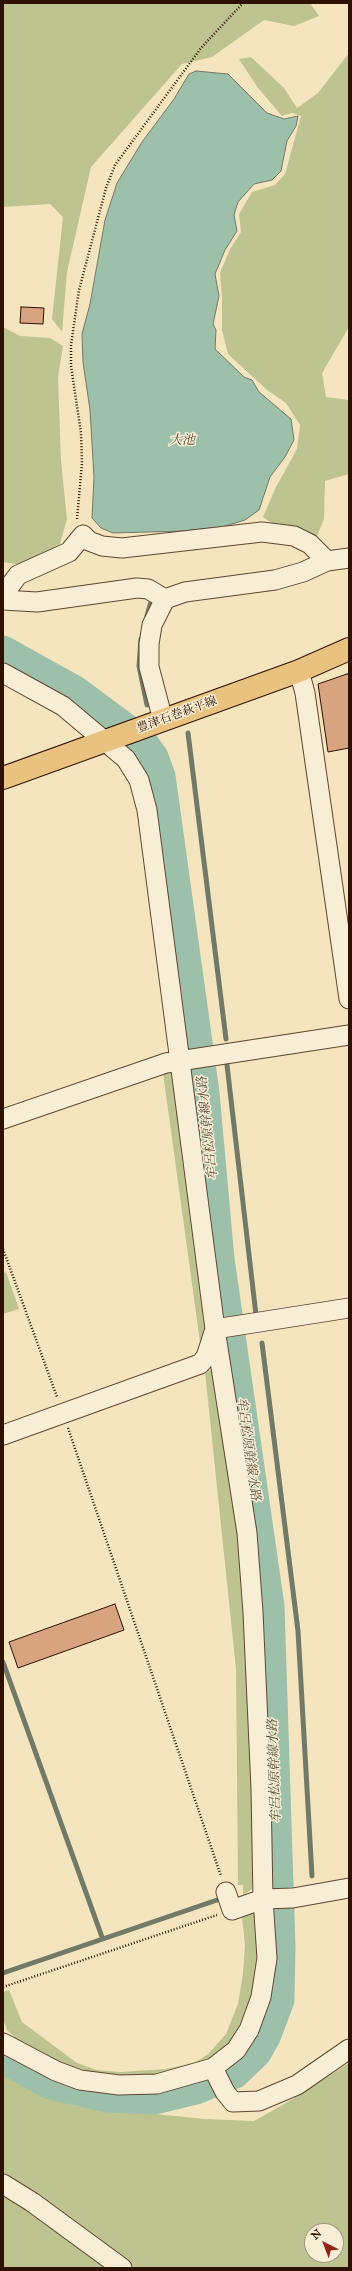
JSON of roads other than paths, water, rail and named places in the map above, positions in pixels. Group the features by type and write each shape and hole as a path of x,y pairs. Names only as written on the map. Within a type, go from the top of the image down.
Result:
{"main road":[{"name":"豊津石巻萩平線","path":"3,778 299,671 349,649"}],"street":[{"path":"165,599 148,589 137,588 37,602 5,600 6,591 18,575 69,552 83,535 89,541 102,546 122,548 262,532 294,536 310,544 327,561"},
{"path":"160,721 149,667 149,644 152,625 165,599 185,592 275,580 303,572 327,561 349,558"},
{"path":"299,671 305,693 349,999"},
{"path":"3,673 63,706 111,739 139,780 147,810 247,1533 255,1650 266,1899 267,1958 261,1997 249,2030 236,2050 215,2070 157,2084 119,2085 80,2080 56,2071 3,2042"},
{"path":"3,1119 181,1061 349,1035"},
{"path":"218,1328 349,1308"},
{"path":"3,1435 200,1364 206,1357 218,1328"},
{"path":"229,1901 293,1898 349,1888"},
{"path":"215,2070 225,2092 233,2102 259,2101 297,2085 349,2050"},
{"path":"3,2184 32,2202 122,2268"}],"water":[{"name":"大池","path":"196,71 228,74 267,113 284,119 298,116 296,126 287,141 281,171 272,180 254,184 238,202 234,215 237,231 225,250 215,274 219,296 213,324 216,330 215,349 244,377 252,380 259,392 291,419 294,440 285,457 270,477 259,510 245,520 222,527 183,531 113,533 101,528 92,518 94,477 90,410 83,362 82,334 90,304 105,220 117,183 142,142 174,99 189,74"}],"waterway":[{"path":"147,616 151,602"},
{"path":"141,639 139,666 147,705"},
{"name":"牟呂松原幹線水路","path":"3,650 75,690 141,739 154,757 161,776 205,1093 220,1259 270,1606 281,1947 280,2000 266,2037 257,2053 235,2074 196,2090 155,2100 106,2098 50,2085 3,2059"},
{"path":"188,733 226,1039"},
{"path":"227,1065 256,1315"},
{"path":"262,1343 298,1631 312,1876"},
{"path":"3,1662 102,1937"},
{"path":"3,1973 223,1898"}]}
